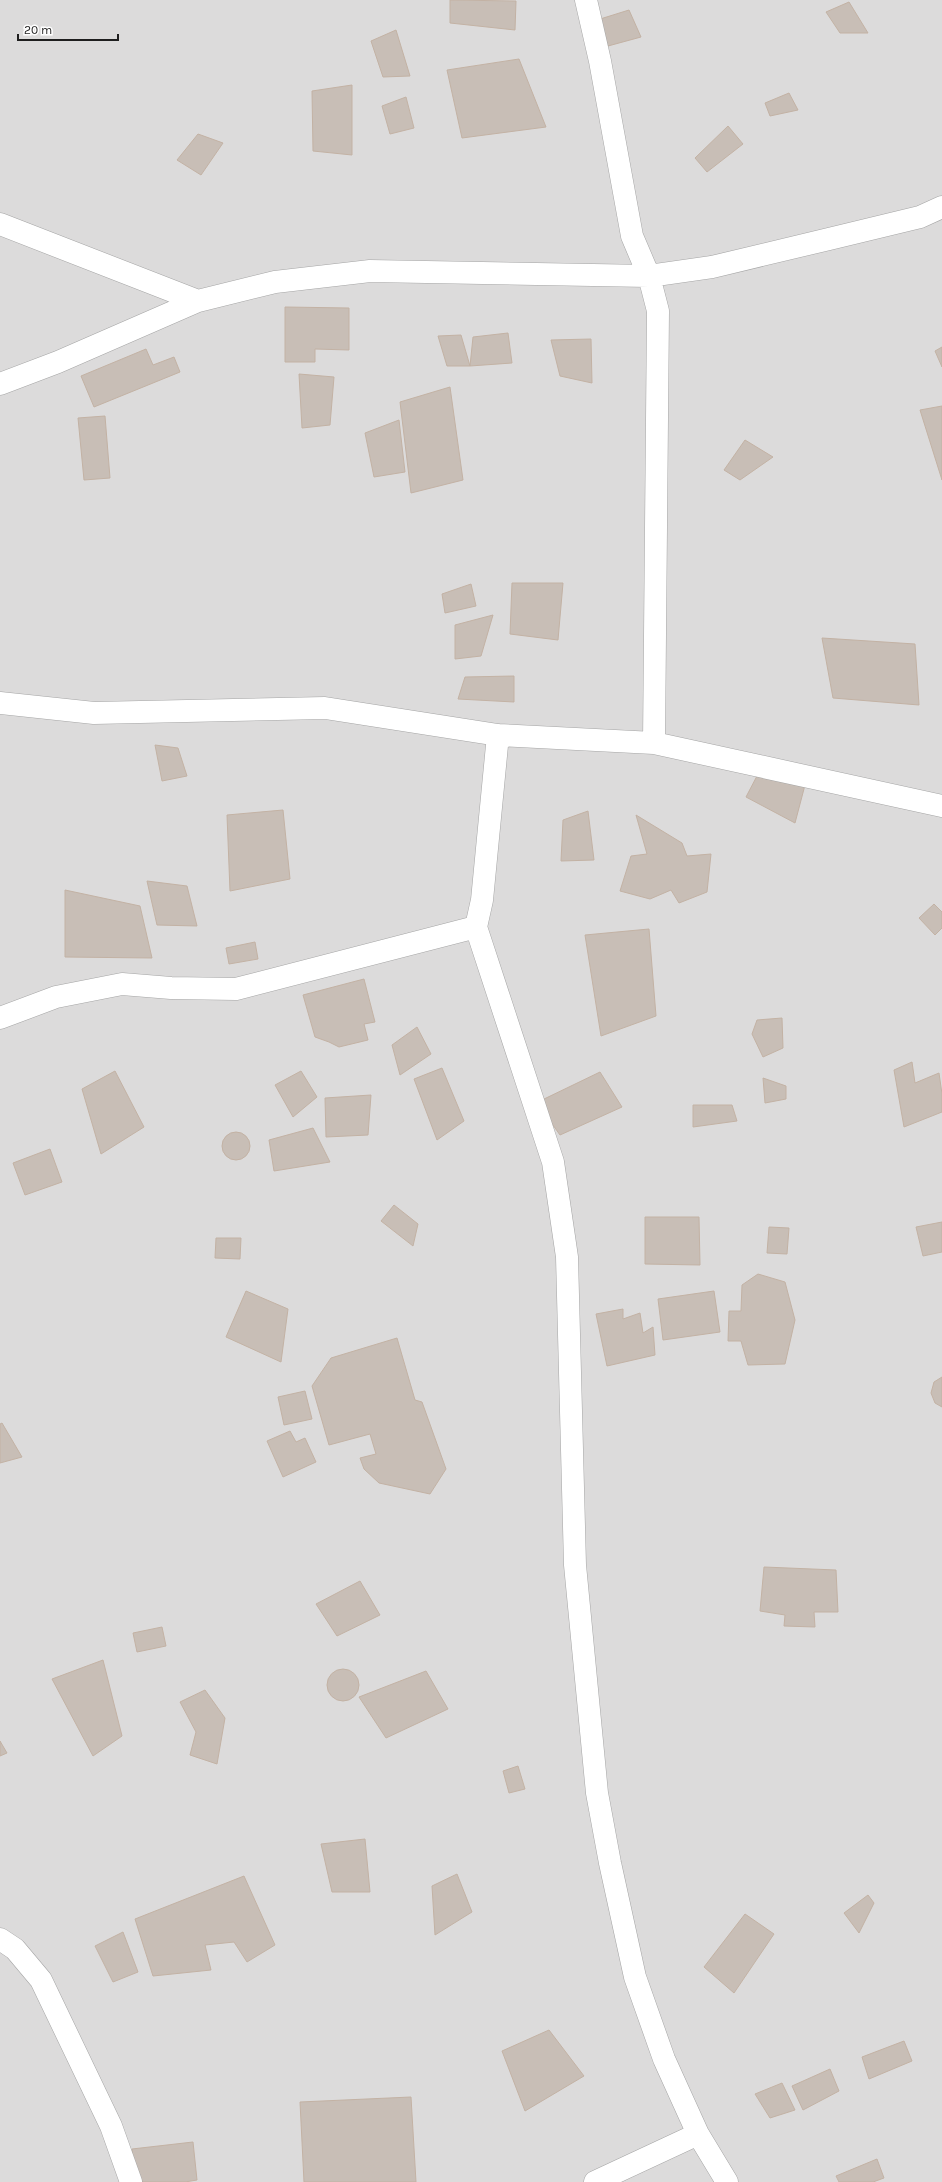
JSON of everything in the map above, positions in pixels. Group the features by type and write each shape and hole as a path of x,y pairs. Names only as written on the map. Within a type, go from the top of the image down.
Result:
{"street":[{"path":"586,0 600,61 632,236 649,276 658,311 654,743"},
{"path":"0,384 58,362 198,301 275,282 370,271 649,276 712,266 829,239 920,217 942,207"},
{"path":"0,224 198,301"},
{"path":"0,702 94,713 325,708 498,735 654,743 942,806"},
{"path":"498,735 482,900 476,927 553,1162 566,1249 575,1565 597,1793 610,1863 635,1977 664,2059 698,2134 727,2182"},
{"path":"0,1018 56,997 122,984 171,988 236,989 476,927"},
{"path":"0,1939 15,1949 41,1980 111,2126 131,2182"},
{"path":"595,2182 698,2134"}],"shaded area":[{"path":"0,0 942,0 942,2182 0,2182"}],"building":[{"path":"450,0 516,1 515,30 450,23"},
{"path":"849,2 868,33 840,33 826,12"},
{"path":"629,10 641,37 608,46 597,20"},
{"path":"396,30 410,76 383,77 371,41"},
{"path":"519,59 546,127 462,138 447,70"},
{"path":"352,85 352,155 313,151 312,91"},
{"path":"789,93 798,110 770,116 765,103"},
{"path":"406,97 414,128 390,134 382,106"},
{"path":"728,126 743,144 707,172 695,158"},
{"path":"198,134 223,143 201,175 177,160"},
{"path":"285,307 349,308 349,350 315,349 315,362 285,362"},
{"path":"508,333 512,363 470,366 473,337"},
{"path":"461,335 470,366 447,366 438,336"},
{"path":"591,339 592,383 560,376 551,340"},
{"path":"942,347 942,367 935,351"},
{"path":"146,349 153,365 174,357 180,372 94,407 81,376"},
{"path":"299,374 334,377 330,425 302,428"},
{"path":"450,387 463,480 411,493 400,402"},
{"path":"942,406 942,480 920,410"},
{"path":"105,416 110,478 84,480 78,418"},
{"path":"399,420 405,472 374,477 365,433"},
{"path":"745,440 773,457 740,480 724,470"},
{"path":"512,583 563,583 558,640 510,634"},
{"path":"471,584 476,606 445,613 442,594"},
{"path":"493,615 481,656 455,659 455,625"},
{"path":"822,638 915,644 919,705 833,698"},
{"path":"514,676 514,702 458,699 465,677"},
{"path":"155,745 178,748 187,776 162,781"},
{"path":"758,774 805,785 795,823 746,797"},
{"path":"283,810 290,879 230,891 227,815"},
{"path":"588,811 594,860 561,861 563,820"},
{"path":"636,815 682,843 687,856 711,854 707,892 679,903 671,890 650,899 620,891 631,856 647,854"},
{"path":"147,881 187,886 197,926 157,925"},
{"path":"65,890 140,906 152,958 65,957"},
{"path":"934,904 942,912 942,928 935,935 919,918"},
{"path":"649,929 656,1016 601,1036 585,935"},
{"path":"255,942 258,959 229,964 226,948"},
{"path":"364,979 375,1022 364,1024 368,1040 339,1047 315,1037 303,995"},
{"path":"782,1018 783,1048 763,1057 752,1034 757,1020"},
{"path":"417,1027 431,1054 400,1075 392,1045"},
{"path":"912,1062 915,1083 939,1073 942,1094 942,1112 904,1127 894,1070"},
{"path":"442,1068 464,1121 437,1140 414,1079"},
{"path":"115,1071 144,1127 101,1154 82,1089"},
{"path":"301,1071 317,1097 293,1117 275,1085"},
{"path":"600,1072 622,1107 560,1135 548,1118 542,1100"},
{"path":"763,1078 786,1086 786,1099 765,1103"},
{"path":"371,1095 368,1135 326,1137 325,1098"},
{"path":"693,1105 732,1105 737,1121 693,1127"},
{"path":"313,1128 330,1162 274,1171 269,1140"},
{"path":"236,1132 246,1136 250,1146 246,1156 236,1160 226,1156 222,1146 226,1136"},
{"path":"50,1149 62,1182 25,1195 13,1163"},
{"path":"394,1205 418,1224 413,1246 381,1221"},
{"path":"645,1217 699,1217 700,1265 645,1264"},
{"path":"942,1222 942,1252 923,1256 916,1227"},
{"path":"769,1227 789,1228 787,1254 767,1253"},
{"path":"216,1238 241,1238 240,1259 215,1258"},
{"path":"758,1274 785,1282 795,1320 785,1364 748,1365 741,1341 728,1341 729,1311 741,1311 742,1285"},
{"path":"246,1291 288,1309 281,1362 226,1337"},
{"path":"714,1291 720,1332 663,1340 658,1299"},
{"path":"623,1309 623,1319 640,1313 643,1333 653,1327 655,1355 607,1366 596,1314"},
{"path":"397,1338 415,1400 422,1402 446,1469 430,1494 379,1483 364,1469 360,1458 376,1454 370,1434 329,1445 312,1386 331,1358"},
{"path":"942,1377 942,1407 935,1403 931,1393 934,1382"},
{"path":"305,1391 312,1419 284,1425 278,1397"},
{"path":"2,1423 22,1457 0,1463 0,1424"},
{"path":"290,1431 296,1442 305,1438 316,1462 283,1477 267,1441"},
{"path":"764,1567 836,1570 838,1612 814,1612 815,1627 784,1626 785,1615 760,1611"},
{"path":"360,1581 380,1615 337,1636 316,1604"},
{"path":"162,1627 166,1646 137,1652 133,1633"},
{"path":"103,1660 122,1736 93,1756 52,1679"},
{"path":"340,1669 346,1669 355,1673 359,1685 355,1697 346,1701 340,1701 331,1697 327,1688 327,1682 331,1673"},
{"path":"426,1671 448,1709 386,1738 359,1697"},
{"path":"205,1690 225,1718 217,1764 190,1755 196,1732 180,1702"},
{"path":"0,1741 7,1753 0,1756"},
{"path":"518,1766 525,1789 509,1793 503,1771"},
{"path":"365,1839 370,1892 332,1892 321,1844"},
{"path":"457,1874 472,1912 435,1935 432,1886"},
{"path":"244,1876 275,1945 247,1962 234,1942 205,1945 211,1970 153,1976 135,1919"},
{"path":"868,1895 874,1903 859,1933 844,1913"},
{"path":"745,1914 774,1934 734,1993 704,1967"},
{"path":"123,1932 138,1972 113,1982 95,1946"},
{"path":"549,2030 584,2076 525,2111 502,2051"},
{"path":"904,2041 912,2061 869,2079 862,2057"},
{"path":"830,2069 839,2091 803,2110 792,2086"},
{"path":"782,2083 795,2110 770,2118 755,2094"},
{"path":"411,2097 416,2182 304,2182 300,2102"},
{"path":"193,2142 197,2180 185,2182 134,2182 132,2149"},
{"path":"877,2159 884,2178 873,2182 839,2182 836,2176"}]}
